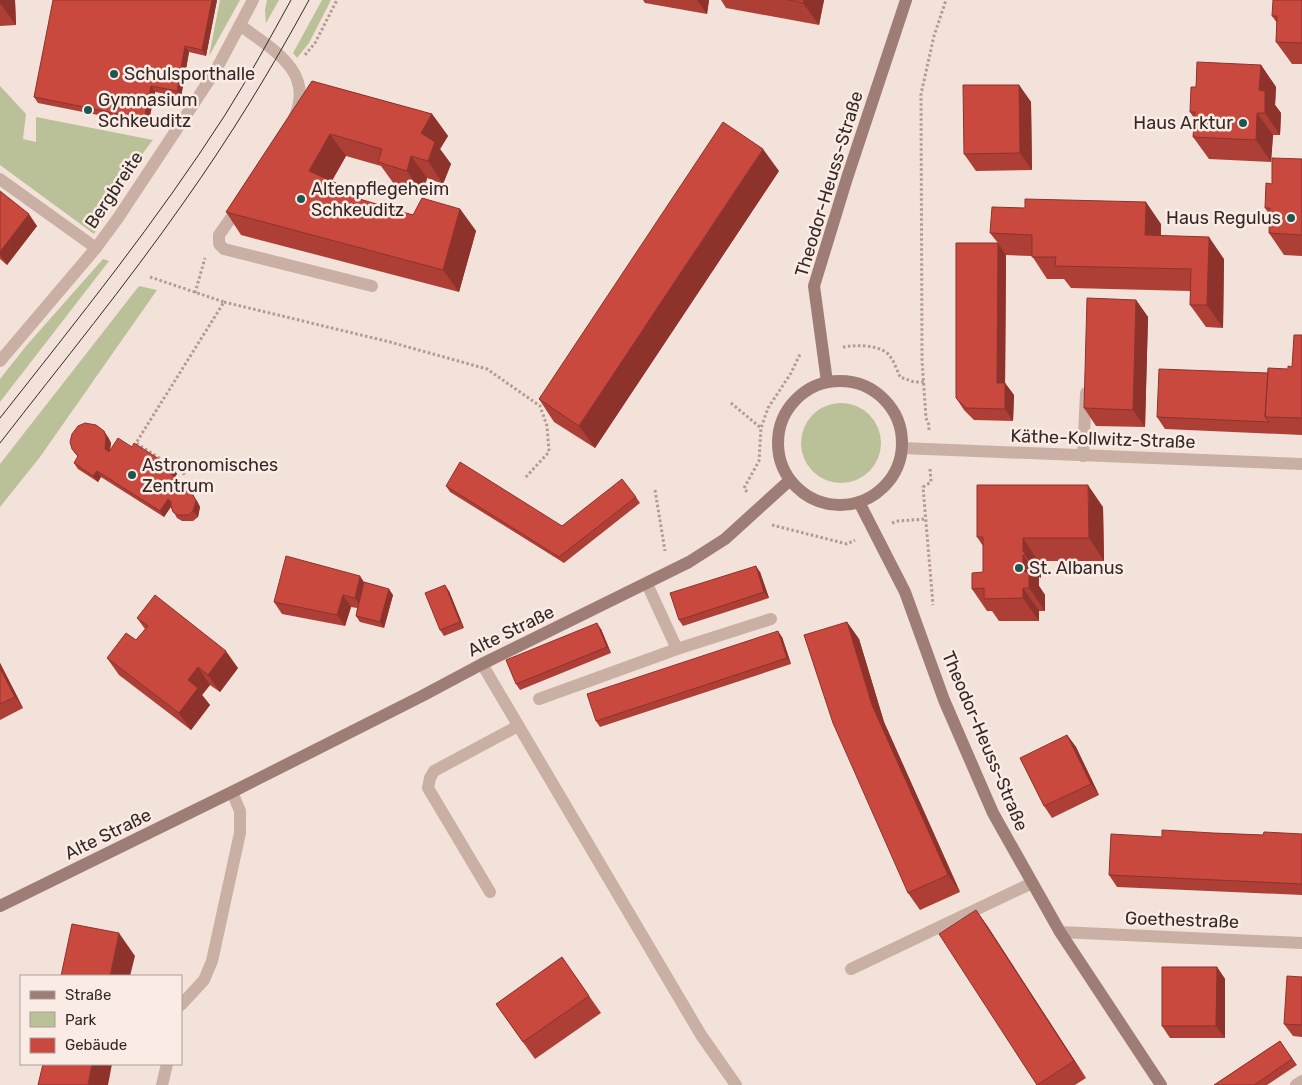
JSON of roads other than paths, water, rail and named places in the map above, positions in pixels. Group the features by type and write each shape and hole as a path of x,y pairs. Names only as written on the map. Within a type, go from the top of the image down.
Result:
{"street":[{"name":"Bergbreite","path":"0,361 96,248 118,218 216,70 253,0"},
{"name":"Theodor-Heuss-Straße","path":"827,382 814,286 850,169 906,0"},
{"path":"240,25 293,68 298,81 300,96 296,113 288,131"},
{"path":"0,178 96,248"},
{"path":"246,195 219,235 219,244 224,249 372,286"},
{"path":"846,380 865,386 881,396 894,411 901,429 902,448 898,466 888,482 875,494 859,502 840,505 821,502 804,494 790,480 781,462 778,441 782,421 792,403 808,389 827,382 846,380"},
{"path":"1083,456 1086,382"},
{"name":"Käthe-Kollwitz-Straße","path":"902,448 1302,464"},
{"name":"Alte Straße","path":"0,906 232,792 482,664 689,562 725,538 790,480"},
{"name":"Theodor-Heuss-Straße","path":"859,502 905,592 944,700 993,812 1060,932 1161,1085"},
{"path":"647,584 677,650"},
{"path":"539,699 771,619"},
{"path":"482,664 701,1035 736,1085"},
{"path":"490,892 428,788 434,771 518,726"},
{"path":"182,1004 204,980 212,961 240,833 240,812 232,792"},
{"path":"850,969 1032,883"},
{"name":"Goethestraße","path":"1060,932 1302,943"},
{"path":"162,1085 167,1065"},
{"path":"1296,1085 1302,1081"}],"tram line":[{"path":"0,418 116,269 172,193 234,101 291,0"},
{"path":"0,443 117,294 184,202 250,103 309,0"}],"place":[{"name":"Schulsporthalle","path":"114,74"},
{"name":"Gymnasium Schkeuditz","path":"88,110"},
{"name":"Haus Arktur","path":"1243,123"},
{"name":"Altenpflegeheim Schkeuditz","path":"301,199"},
{"name":"Haus Regulus","path":"1291,218"},
{"name":"Astronomisches Zentrum","path":"132,475"},
{"name":"St. Albanus","path":"1019,568"}]}
